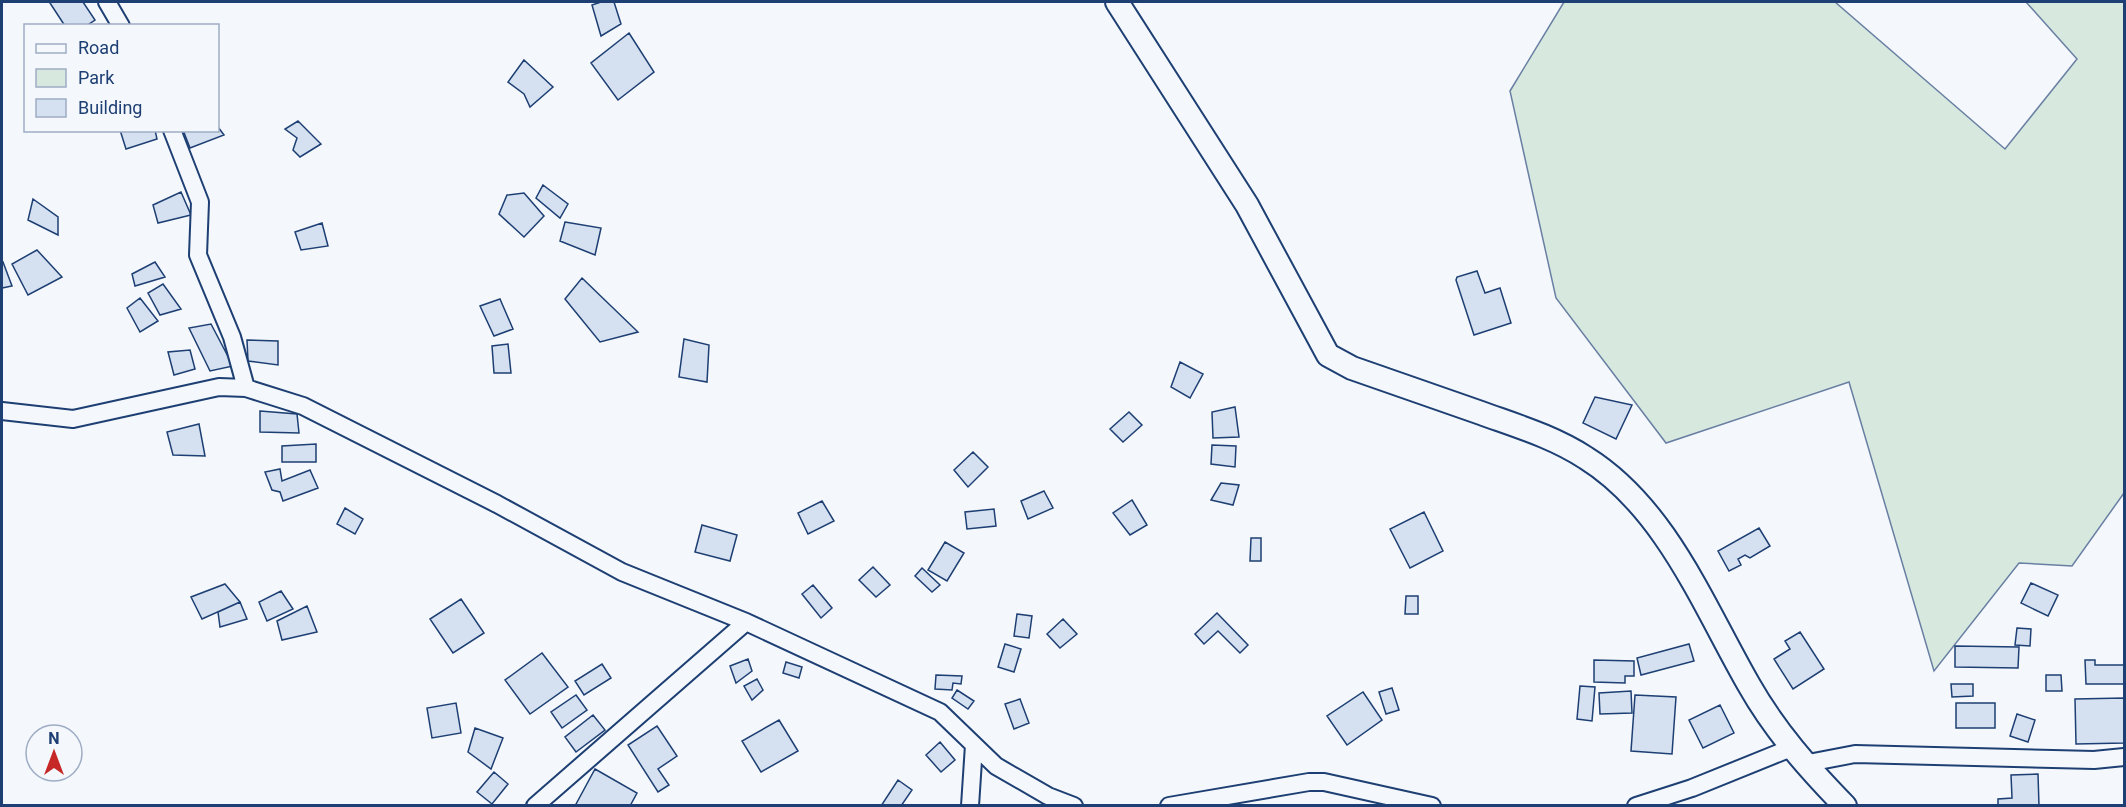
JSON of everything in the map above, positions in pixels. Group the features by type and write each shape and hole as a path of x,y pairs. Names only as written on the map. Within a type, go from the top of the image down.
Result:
{"main road":[{"path":"1117,2 1247,205 1328,355 1352,368 1535,432 1587,458 1621,486 1641,506 1694,581 1749,686 1797,756 1845,806"}],"street":[{"path":"107,2 120,24"},
{"path":"173,132 200,202 198,255 232,338 246,387"},
{"path":"2,411 73,418 219,387 246,387 303,406 497,504 622,572 746,622 940,712 996,766 1048,796 1074,806"},
{"path":"535,806 746,622"},
{"path":"970,806 974,745"},
{"path":"1636,806 1797,756 1855,754 2094,760 2124,757"},
{"path":"1169,806 1309,782 1324,782 1432,806"}],"green space":[{"path":"1564,2 1835,2 2005,149 2077,59 2026,2 2124,2 2124,493 2072,566 2019,563 1934,671 1849,382 1666,443 1556,298 1510,91"}],"building":[{"path":"83,2 95,20 89,24 64,24 50,3"},
{"path":"614,2 621,24 601,36 592,5"},
{"path":"629,33 654,72 618,100 591,63"},
{"path":"524,60 553,87 530,107 524,94 508,82"},
{"path":"298,121 321,144 300,157 293,150 297,138 285,129"},
{"path":"219,128 224,135 190,148 184,132 219,132"},
{"path":"121,132 155,132 157,139 126,149"},
{"path":"543,185 568,204 560,218 536,198"},
{"path":"181,192 191,215 158,223 153,205"},
{"path":"524,193 544,216 524,237 499,214 507,195"},
{"path":"33,199 58,217 58,235 28,220"},
{"path":"565,222 601,228 595,255 560,241"},
{"path":"322,223 328,246 301,250 295,232"},
{"path":"37,250 62,277 28,295 12,264"},
{"path":"155,262 165,277 135,286 132,274"},
{"path":"2,263 12,286 2,288"},
{"path":"1477,271 1485,293 1500,288 1511,323 1474,335 1456,280 1457,277"},
{"path":"582,278 638,332 600,342 565,299"},
{"path":"163,284 181,309 160,315 148,293"},
{"path":"140,298 158,321 140,332 127,308"},
{"path":"500,299 513,329 494,336 480,306"},
{"path":"211,324 233,366 210,371 189,328"},
{"path":"684,339 709,345 707,382 679,377"},
{"path":"247,340 278,341 278,365 248,361"},
{"path":"508,344 511,373 494,373 492,346"},
{"path":"190,350 195,369 174,375 168,352"},
{"path":"1180,362 1203,374 1190,398 1171,387"},
{"path":"1595,397 1632,405 1616,439 1583,423"},
{"path":"1235,407 1239,437 1213,438 1212,412"},
{"path":"260,411 297,414 299,433 260,432"},
{"path":"1129,412 1142,425 1123,442 1110,429"},
{"path":"199,424 205,456 173,455 167,432"},
{"path":"316,444 316,462 282,462 282,446"},
{"path":"1212,445 1236,446 1235,467 1211,464"},
{"path":"973,452 988,467 968,487 954,470"},
{"path":"280,469 282,481 310,470 318,488 283,501 280,492 272,490 265,472"},
{"path":"1221,483 1239,485 1233,505 1211,500"},
{"path":"1044,491 1053,508 1028,519 1021,501"},
{"path":"1132,500 1147,525 1130,535 1113,513"},
{"path":"822,501 834,521 808,534 798,513"},
{"path":"345,508 363,519 355,534 337,524"},
{"path":"994,509 996,526 967,529 965,512"},
{"path":"1424,512 1443,551 1410,568 1390,529"},
{"path":"702,525 737,535 730,561 695,552"},
{"path":"1759,528 1770,546 1750,558 1745,555 1738,559 1741,565 1729,571 1718,551"},
{"path":"1251,538 1261,538 1261,561 1250,561"},
{"path":"945,542 964,553 947,581 928,570"},
{"path":"873,567 890,585 876,597 859,580"},
{"path":"922,568 940,585 932,592 915,576"},
{"path":"2031,583 2058,595 2048,616 2021,603"},
{"path":"225,584 240,602 202,619 191,597"},
{"path":"813,585 832,608 821,618 802,594"},
{"path":"281,591 293,609 267,621 259,602"},
{"path":"1406,596 1418,596 1418,614 1405,614"},
{"path":"461,599 484,633 453,653 430,619"},
{"path":"240,602 247,619 220,627 218,612"},
{"path":"307,606 317,632 282,640 277,621"},
{"path":"1217,613 1248,645 1240,653 1218,631 1204,644 1195,634"},
{"path":"1017,614 1032,616 1029,638 1014,636"},
{"path":"1063,619 1077,634 1060,648 1047,634"},
{"path":"2017,628 2031,629 2030,646 2015,645"},
{"path":"1800,632 1824,669 1793,689 1774,659 1790,649 1785,641"},
{"path":"1005,644 1021,649 1014,672 998,667"},
{"path":"1689,644 1694,661 1641,675 1637,658"},
{"path":"1955,646 2019,647 2018,668 1955,667"},
{"path":"542,653 568,687 530,714 505,680"},
{"path":"748,659 752,671 736,683 730,666"},
{"path":"1594,660 1634,661 1634,676 1625,676 1625,683 1594,682"},
{"path":"2085,660 2095,660 2095,665 2124,665 2124,684 2086,684"},
{"path":"786,662 802,667 799,678 783,673"},
{"path":"602,664 611,678 584,695 575,681"},
{"path":"936,675 962,676 961,684 953,683 952,690 935,689"},
{"path":"2046,675 2061,675 2062,691 2046,691"},
{"path":"757,679 763,690 752,700 744,686"},
{"path":"1951,684 1973,684 1973,696 1952,697"},
{"path":"1580,686 1595,687 1592,721 1577,719"},
{"path":"1392,688 1399,710 1386,714 1379,692"},
{"path":"957,690 974,701 968,709 952,698"},
{"path":"1631,691 1632,713 1600,714 1599,693"},
{"path":"1363,692 1382,720 1347,745 1327,716"},
{"path":"576,695 587,710 562,728 551,712"},
{"path":"1635,695 1676,697 1672,754 1631,751"},
{"path":"2124,698 2124,743 2076,744 2075,699"},
{"path":"1020,699 1029,723 1014,729 1005,704"},
{"path":"456,703 461,733 432,738 427,708"},
{"path":"1956,703 1995,703 1995,728 1956,728"},
{"path":"1720,705 1734,733 1703,748 1689,720"},
{"path":"2017,714 2035,720 2028,742 2010,736"},
{"path":"593,715 605,730 576,752 565,737"},
{"path":"779,720 798,751 761,772 742,741"},
{"path":"657,726 677,756 658,769 669,785 658,792 628,745"},
{"path":"475,728 503,738 491,769 468,752"},
{"path":"940,742 955,760 941,772 926,755"},
{"path":"595,769 637,793 630,806 575,806"},
{"path":"494,772 508,784 492,804 477,792"},
{"path":"2038,774 2039,806 1998,806 1998,799 2012,798 2011,775"},
{"path":"898,780 912,790 901,806 881,806"}]}
